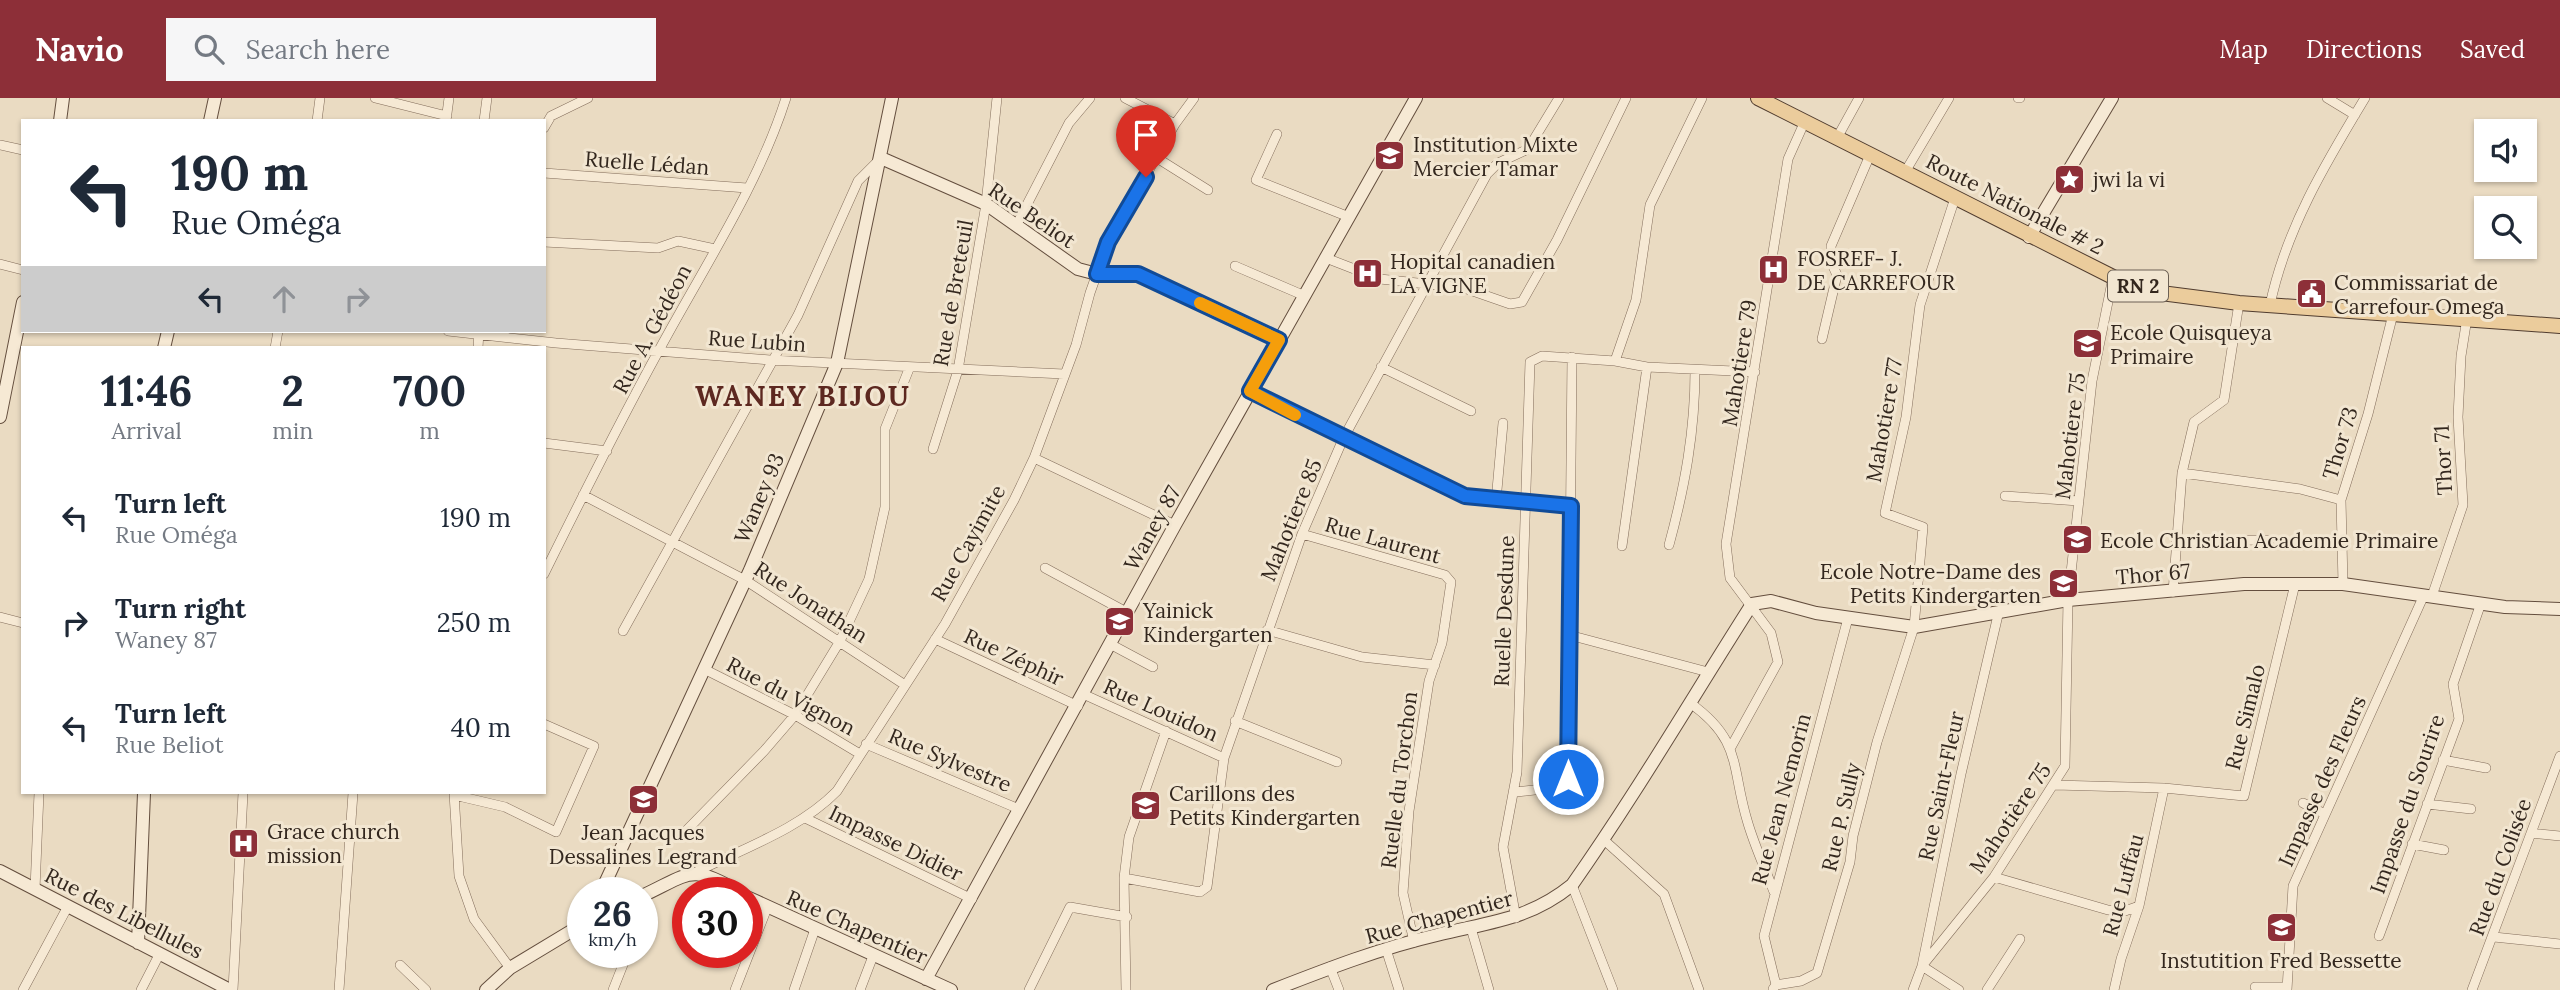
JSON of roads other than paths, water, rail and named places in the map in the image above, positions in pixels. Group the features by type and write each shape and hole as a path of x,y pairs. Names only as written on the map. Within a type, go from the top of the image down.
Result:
{"main road":[{"name":"Route Nationale # 2","path":"1758,98 2029,237 2113,277 2161,293 2239,303 2560,326"}],"street":[{"path":"60,119 62,98"},
{"path":"210,119 215,98"},
{"path":"317,119 320,98"},
{"path":"375,98 447,118 449,98"},
{"path":"484,119 487,98"},
{"path":"546,125 551,116 588,98"},
{"name":"Rue A. Gédéon","path":"546,570 658,352 747,188 779,122 786,98"},
{"name":"Waney 93","path":"608,877 745,580 837,363 892,98"},
{"name":"Rue de Breteuil","path":"933,449 958,370 986,204 996,98"},
{"path":"1017,224 1069,123 1090,98"},
{"path":"1125,98 1175,124"},
{"name":"Rue Cayimite","path":"658,889 805,818 837,790 935,639 1014,500 1034,458 1076,345 1108,242 1175,124 1194,98"},
{"name":"Waney 87","path":"926,979 1175,525 1416,98"},
{"name":"Mahotiere 85","path":"1124,878 1204,891 1224,758 1235,721 1302,534 1343,439 1487,173 1497,163 1528,149 1559,98"},
{"path":"1326,258 1380,279 1464,288 1501,303 1522,302 1557,240 1626,98"},
{"path":"1615,361 1636,300 1650,205 1702,98"},
{"path":"1837,138 1859,98"},
{"path":"1905,172 1948,98"},
{"path":"2029,237 2112,98"},
{"path":"2327,98 2355,115"},
{"path":"2270,305 2278,265 2310,191 2365,98"},
{"name":"Mahotiere 79","path":"1731,747 1778,662 1771,633 1752,604 1736,590 1726,562 1788,159 1805,121"},
{"path":"1277,134 1256,180 1349,217"},
{"path":"0,145 21,150"},
{"path":"1822,339 1837,275 1831,262 1831,246 1870,155"},
{"path":"624,631 670,542 798,314 858,181 881,158"},
{"name":"Rue Beliot","path":"881,158 986,204 1077,269 1097,274 1138,274 1279,340"},
{"path":"1157,158 1208,190"},
{"name":"Ruelle Lédan","path":"546,173 747,188"},
{"name":"Mahotiere 77","path":"1914,627 1923,527 1885,513 1906,416 1920,305 1955,198"},
{"path":"546,242 658,248 678,242 715,249"},
{"path":"0,264 21,269"},
{"path":"1235,266 1305,296"},
{"name":"Mahotiere 75","path":"2068,600 2092,382 2113,277"},
{"path":"2173,592 2182,473 2194,422 2224,400 2239,303"},
{"name":"Thor 73","path":"2343,584 2341,500 2368,414 2393,314"},
{"name":"Thor 71","path":"2428,596 2463,505 2458,417 2461,356 2467,318"},
{"path":"0,417 18,359 21,325"},
{"name":"Rue Lubin","path":"479,333 658,352 770,360 909,369 1063,374"},
{"name":"Ruelle Desdune","path":"1516,918 1503,847 1516,792 1530,362 1542,356 1572,357 1647,367 1755,372"},
{"path":"1516,792 1561,787 1568,779 1572,357"},
{"path":"1381,367 1471,411"},
{"path":"1622,546 1647,367"},
{"path":"681,836 764,751 795,715 840,641 869,579 885,507 885,429 909,369"},
{"path":"1669,545 1686,482 1695,423 1695,370"},
{"path":"1250,391 1343,439 1465,496 1571,506"},
{"path":"1496,501 1503,423"},
{"path":"546,443 607,451"},
{"path":"1034,458 1175,525"},
{"path":"2182,473 2300,489 2341,500"},
{"name":"Rue Jonathan","path":"583,495 745,580 905,685"},
{"path":"2005,496 2079,501"},
{"name":"Rue Laurent","path":"1302,534 1449,578 1451,582 1443,643 1435,665"},
{"path":"2176,541 2269,540"},
{"path":"1045,568 1128,612"},
{"name":"Thor 67","path":"1752,604 1771,601 1848,618 1914,627 2068,600 2244,584 2343,584 2481,603 2560,610"},
{"name":"Rue Simalo","path":"2055,785 2164,788 2244,796 2295,584"},
{"name":"Impasse des Fleurs","path":"2287,988 2293,886 2428,596"},
{"name":"Mahotière 75","path":"1913,990 1922,966 1994,877 2065,766 2068,600"},
{"name":"Impasse du Sourire","path":"2379,936 2459,719 2453,684 2481,603"},
{"name":"Rue Chapentier","path":"1273,990 1330,967 1386,949 1516,918 1554,900 1572,885 1604,840 1752,604"},
{"name":"Rue Saint-Fleur","path":"1922,966 1961,774 1998,614"},
{"path":"0,617 21,622"},
{"name":"Rue Jean Nemorin","path":"1774,987 1764,936 1848,618"},
{"name":"Rue P. Sully","path":"1774,987 1801,981 1817,973 1850,862 1853,835 1877,741 1914,627"},
{"path":"1267,630 1362,657 1435,665"},
{"path":"1569,635 1708,672"},
{"name":"Rue Zéphir","path":"935,639 1080,700"},
{"path":"1110,644 1153,667"},
{"name":"Ruelle du Torchon","path":"1413,942 1403,893 1409,811 1430,681 1435,665"},
{"name":"Rue du Vignon","path":"704,669 795,715 860,754"},
{"name":"Rue Louidon","path":"1080,700 1166,732 1224,758"},
{"path":"1689,703 1713,720 1731,747 1747,820 1774,892"},
{"path":"1235,721 1337,762"},
{"path":"510,968 474,919 460,876 454,794 505,807 556,832 594,746 546,725"},
{"path":"1126,990 1127,917 1124,878 1129,837 1166,732"},
{"name":"Rue Sylvestre","path":"866,744 1020,809"},
{"name":"Rue du Colisée","path":"2472,990 2560,756"},
{"path":"2443,760 2486,768"},
{"name":"Rue Luffau","path":"2114,990 2121,958 2139,906 2164,788"},
{"path":"36,890 39,794"},
{"path":"138,943 144,794"},
{"path":"232,990 243,794"},
{"path":"339,990 353,794"},
{"path":"2303,803 2325,814"},
{"path":"2427,804 2471,809"},
{"name":"Impasse Didier","path":"805,818 972,899"},
{"path":"2531,833 2560,836"},
{"path":"1604,840 1664,894 1699,990"},
{"path":"2412,844 2444,850"},
{"name":"Rue des Libellules","path":"0,871 232,990"},
{"path":"696,872 712,877"},
{"path":"1994,877 2108,910 2125,911 2139,906"},
{"path":"1572,885 1614,990"},
{"path":"23,990 68,906"},
{"name":"Rue Chapentier","path":"763,906 951,990"},
{"path":"1029,990 1070,907 1127,917"},
{"path":"735,990 767,908"},
{"path":"1471,928 1489,990"},
{"path":"794,990 815,929"},
{"path":"486,990 510,968 567,934"},
{"path":"2494,937 2560,944"},
{"path":"1987,990 2020,939"},
{"path":"1386,949 1399,990"},
{"path":"141,990 160,953"},
{"path":"860,990 873,956"},
{"path":"400,965 426,990"},
{"path":"1922,966 1959,990"},
{"path":"1330,967 1339,990"},
{"path":"612,990 621,968"},
{"path":"2255,987 2287,988"}],"place":[{"name":"Institution Mixte Mercier Tamar","path":"1390,156"},
{"name":"jwi la vi","path":"2070,179"},
{"name":"FOSREF- J. DE CARREFOUR","path":"1774,270"},
{"name":"Hopital canadien LA VIGNE","path":"1367,273"},
{"name":"Commissariat de Carrefour Omega","path":"2311,294"},
{"name":"Ecole Quisqueya Primaire","path":"2087,344"},
{"name":"Ecole Christian Academie Primaire","path":"2077,540"},
{"name":"Ecole Notre-Dame des Petits Kindergarten","path":"2064,583"},
{"name":"Yainick Kindergarten","path":"1120,622"},
{"name":"Jean Jacques Dessalines Legrand","path":"643,800"},
{"name":"Carillons des Petits Kindergarten","path":"1146,805"},
{"name":"Grace church mission","path":"244,843"},
{"name":"Instutition Fred Bessette","path":"2281,928"}],"district":[{"name":"WANEY BIJOU","path":"803,396"}]}
